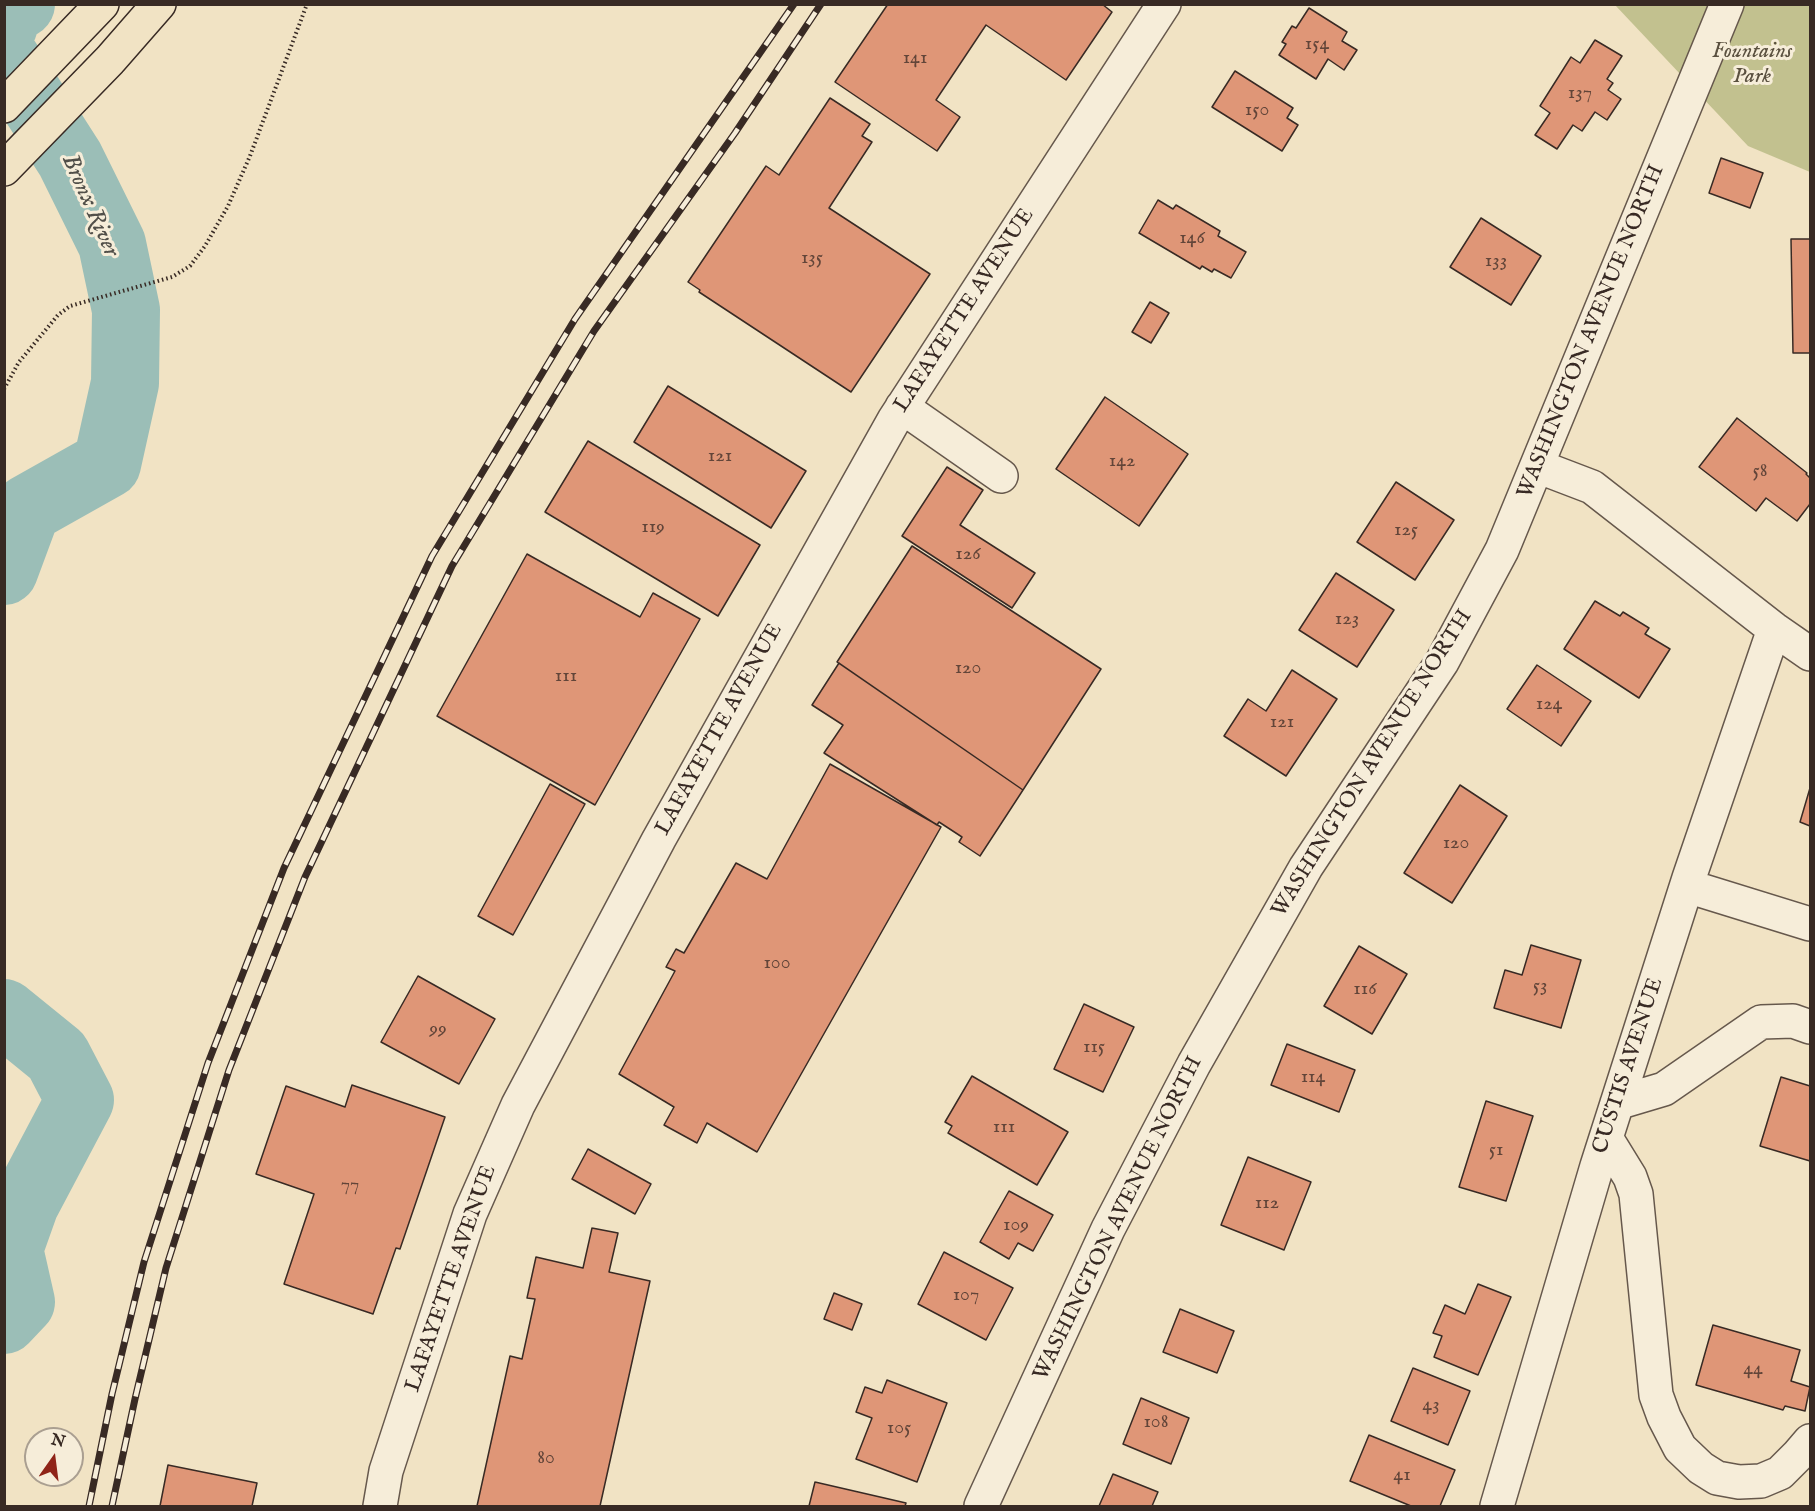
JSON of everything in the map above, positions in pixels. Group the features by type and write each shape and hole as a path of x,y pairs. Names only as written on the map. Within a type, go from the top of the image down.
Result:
{"highway":[{"path":"4,106 102,4"},
{"path":"4,169 92,79 159,4"}],"street":[{"name":"LAFAYETTE AVENUE","path":"380,1506 386,1471 470,1214 518,1105 659,839 902,407 1164,4"},
{"name":"WASHINGTON AVENUE NORTH","path":"981,1506 1108,1229 1194,1064 1306,867 1442,662 1502,550 1727,4"},
{"path":"902,407 1001,476"},
{"path":"1537,466 1592,487 1774,629 1810,654"},
{"name":"CUSTIS AVENUE","path":"1497,1506 1617,1103 1774,629"},
{"path":"1687,886 1810,924"},
{"path":"1617,1103 1664,1089 1761,1022 1793,1021 1810,1027"},
{"path":"1606,1138 1630,1177 1636,1194 1656,1395 1680,1448 1701,1468 1740,1494 1779,1473 1810,1440"}],"path":[{"path":"4,389 19,362 58,315 70,306 172,277 190,266 205,246 228,206 250,156 307,4"}],"green space":[{"name":"Fountains Park","path":"1615,5 1810,5 1810,172 1748,146"}],"building":[{"path":"888,4 1102,4 1112,12 1066,80 986,25 936,100 960,117 937,151 835,82"},
{"path":"1309,8 1347,32 1342,41 1357,50 1344,70 1328,59 1316,79 1279,55 1286,44 1282,42 1292,26 1296,28"},
{"path":"1595,40 1622,56 1607,79 1613,83 1608,90 1621,99 1607,120 1595,112 1582,131 1573,125 1557,149 1535,135 1550,113 1540,106 1571,57 1580,63"},
{"path":"1235,71 1293,108 1287,118 1298,125 1282,151 1212,107"},
{"path":"830,98 870,124 862,136 872,142 829,208 930,274 851,392 699,292 700,290 688,282 766,166 779,175"},
{"path":"1721,158 1763,173 1750,208 1709,193"},
{"path":"1158,200 1173,209 1176,205 1220,231 1218,236 1246,252 1231,278 1214,269 1212,272 1202,266 1200,269 1139,233"},
{"path":"1481,218 1541,256 1511,305 1450,267"},
{"path":"1791,239 1810,239 1810,353 1793,353"},
{"path":"1150,302 1169,313 1151,343 1132,332"},
{"path":"668,386 806,471 771,528 634,442"},
{"path":"1105,397 1188,454 1139,526 1056,469"},
{"path":"1737,418 1807,473 1810,478 1810,504 1797,521 1766,498 1756,511 1699,467"},
{"path":"588,441 760,545 718,616 545,512"},
{"path":"947,467 983,490 960,525 1035,573 1012,608 902,536"},
{"path":"1396,482 1454,520 1415,580 1357,542"},
{"path":"912,546 1101,669 1023,790 837,662"},
{"path":"527,554 640,617 653,593 700,619 595,805 437,716"},
{"path":"1336,573 1394,610 1357,667 1299,630"},
{"path":"1595,601 1620,616 1623,612 1649,628 1645,634 1670,649 1639,698 1564,649"},
{"path":"839,663 1023,790 980,856 959,842 962,837 939,822 937,825 824,753 843,725 812,705"},
{"path":"1537,665 1591,701 1561,746 1507,709"},
{"path":"1292,670 1337,699 1286,776 1224,736 1248,699 1266,711"},
{"path":"830,764 941,827 757,1152 707,1123 697,1143 664,1125 674,1107 619,1074 675,971 666,967 676,949 684,953 736,863 767,879"},
{"path":"550,784 585,804 513,935 478,916"},
{"path":"1460,785 1507,816 1452,903 1404,873"},
{"path":"1810,788 1810,826 1800,822"},
{"path":"1531,945 1581,960 1561,1028 1494,1008 1505,970 1522,975"},
{"path":"1359,946 1407,974 1372,1034 1324,1006"},
{"path":"418,976 495,1019 459,1084 381,1042"},
{"path":"1084,1004 1134,1027 1103,1092 1054,1069"},
{"path":"1287,1044 1355,1070 1339,1112 1271,1085"},
{"path":"972,1076 1068,1132 1037,1185 948,1133 952,1126 945,1122"},
{"path":"1781,1077 1810,1086 1810,1161 1760,1146"},
{"path":"352,1085 445,1117 400,1249 396,1248 373,1314 284,1284 314,1194 256,1174 286,1086 345,1107"},
{"path":"1486,1101 1533,1116 1506,1201 1459,1187"},
{"path":"588,1149 651,1184 635,1214 572,1179"},
{"path":"1248,1157 1311,1182 1284,1250 1221,1225"},
{"path":"1009,1191 1053,1215 1033,1251 1018,1243 1009,1259 980,1242"},
{"path":"592,1228 618,1233 609,1272 650,1281 600,1506 477,1506 510,1356 522,1359 535,1299 527,1298 536,1257 583,1268"},
{"path":"944,1252 1013,1288 986,1340 918,1304"},
{"path":"1478,1284 1511,1297 1478,1375 1434,1357 1442,1336 1433,1333 1445,1305 1465,1314"},
{"path":"834,1293 862,1304 852,1330 824,1319"},
{"path":"1180,1309 1234,1331 1217,1373 1163,1352"},
{"path":"1713,1325 1800,1350 1791,1381 1810,1387 1805,1411 1785,1406 1783,1410 1696,1385"},
{"path":"1413,1368 1470,1391 1448,1445 1391,1421"},
{"path":"887,1380 947,1403 917,1482 856,1459 872,1418 856,1412 865,1387 882,1393"},
{"path":"1141,1398 1189,1418 1171,1464 1123,1444"},
{"path":"1369,1435 1455,1470 1440,1506 1411,1506 1350,1481"},
{"path":"168,1465 257,1483 252,1506 160,1506"},
{"path":"1113,1474 1158,1492 1152,1506 1099,1506"},
{"path":"815,1482 906,1503 905,1506 809,1506"}],"waterway":[{"name":"Bronx River","path":"4,25 7,12 21,4"},
{"name":"Bronx River","path":"4,56 70,159 112,244 126,310 125,383 107,464 27,509 4,571"},
{"name":"Bronx River","path":"4,1013 57,1056 80,1100 25,1204 9,1249 21,1302 4,1320"}],"railway":[{"path":"89,1506 112,1394 144,1262 208,1063 284,868 432,556 575,319 794,4"},
{"path":"112,1506 166,1268 229,1070 305,877 452,566 594,331 735,133 821,4"}]}
